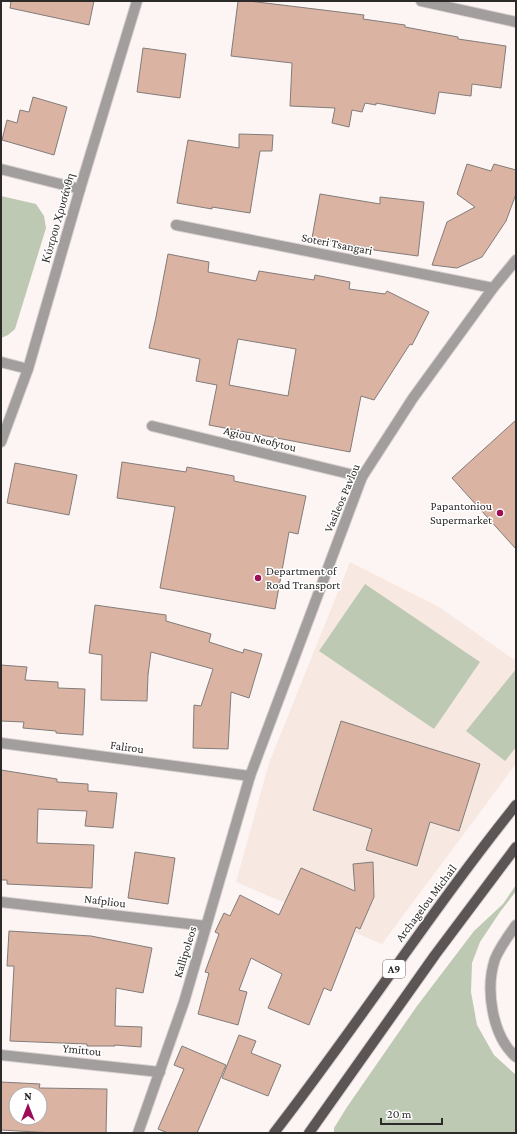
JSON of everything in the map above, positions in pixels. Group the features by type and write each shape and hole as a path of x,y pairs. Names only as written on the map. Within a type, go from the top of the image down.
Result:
{"main road":[{"name":"Archagelou Michail","path":"274,1133 319,1075 419,934 516,805"},
{"name":"A9","path":"309,1133 435,955 516,847"}],"street":[{"name":"Κύπρου Χρυσάνθη","path":"1,442 28,369 80,189 137,1"},
{"path":"421,1 516,22"},
{"path":"1,169 80,189"},
{"name":"Soteri Tsangari","path":"176,225 493,288"},
{"name":"Vasileos Pavlou","path":"250,776 362,477 413,398 493,288 516,260"},
{"path":"1,362 28,369"},
{"name":"Agiou Neofytou","path":"152,426 362,477"},
{"name":"Falirou","path":"1,743 250,776"},
{"name":"Kallipoleos","path":"138,1133 184,1002 250,776"},
{"name":"Nafpliou","path":"1,902 206,926"},
{"path":"516,925 505,941 495,960 491,994 492,1008 498,1030 516,1057"},
{"name":"Ymittou","path":"1,1055 160,1072"}],"shaded area":[{"path":"350,562 439,607 516,661 516,764 382,944 236,882 269,763"}],"green space":[{"path":"1,196 36,204 44,216 46,228 15,329 8,335 1,338"},
{"path":"365,584 480,662 434,729 319,651"},
{"path":"516,669 516,747 505,761 466,731"},
{"path":"516,885 516,891 480,942 472,963 471,992 477,1025 494,1055 516,1075 516,1133 334,1133 334,1128 347,1107 417,1006 474,931 503,904"}],"building":[{"path":"11,1 94,1 89,25 10,8"},
{"path":"238,1 249,1 364,15 363,19 405,25 405,27 458,37 458,39 506,46 501,88 472,84 471,96 439,92 435,114 376,103 376,105 365,103 362,112 352,110 349,127 332,123 335,108 290,106 292,63 231,56"},
{"path":"143,48 186,54 180,98 137,92"},
{"path":"33,97 67,107 54,155 2,140 7,120 17,123 20,110 29,112"},
{"path":"239,134 273,135 272,151 260,151 250,213 177,203 188,140 239,148"},
{"path":"467,164 491,171 494,164 516,170 516,194 506,221 482,257 457,268 432,265 447,222 475,207 457,194"},
{"path":"320,194 380,204 380,197 424,202 418,256 374,250 312,238"},
{"path":"168,254 209,262 208,272 256,281 259,271 314,280 315,275 350,282 349,289 385,294 387,291 429,312 412,345 410,344 374,400 361,396 350,452 209,425 217,385 196,381 200,359 149,348","holes":["238,339 296,349 288,396 229,385"]},
{"name":"Papantoniou Supermarket","path":"516,420 516,549 452,478"},
{"path":"122,462 186,472 187,467 234,476 234,481 306,496 298,534 289,532 275,609 160,588 175,507 117,498"},
{"path":"15,463 77,475 69,515 7,503"},
{"path":"95,605 166,615 166,621 211,634 209,642 243,653 244,649 262,654 249,698 231,692 228,749 193,748 194,705 201,706 213,669 151,652 147,701 101,700 102,655 89,653"},
{"path":"1,665 27,667 25,680 58,682 58,688 85,689 83,735 23,728 24,722 1,721"},
{"path":"341,721 480,764 459,831 430,822 417,866 366,850 372,829 313,810"},
{"path":"1,770 57,779 57,782 88,784 88,791 117,793 113,828 85,826 87,811 38,809 37,843 94,845 92,888 7,884 7,880 1,880"},
{"path":"135,852 175,858 168,904 128,898"},
{"path":"373,862 374,897 360,929 356,927 331,991 324,988 309,1025 268,1008 282,974 251,958 239,990 247,992 238,1025 198,1014 209,973 205,972 219,934 215,932 224,913 230,916 240,895 279,915 301,868 355,891 353,864"},
{"path":"9,931 91,936 152,948 143,993 116,988 115,1026 142,1027 141,1047 115,1045 87,1046 87,1044 10,1041 14,966 7,966"},
{"path":"239,1035 256,1041 251,1053 281,1065 268,1096 222,1078"},
{"path":"182,1046 226,1065 197,1133 168,1133 158,1129 184,1069 174,1065"},
{"path":"1,1082 40,1084 40,1086 8,1086 8,1126 48,1126 48,1088 107,1089 106,1133 53,1133 1,1130"}],"place":[{"name":"Papantoniou Supermarket","path":"500,513"},
{"name":"Department of Road Transport","path":"258,578"}]}
